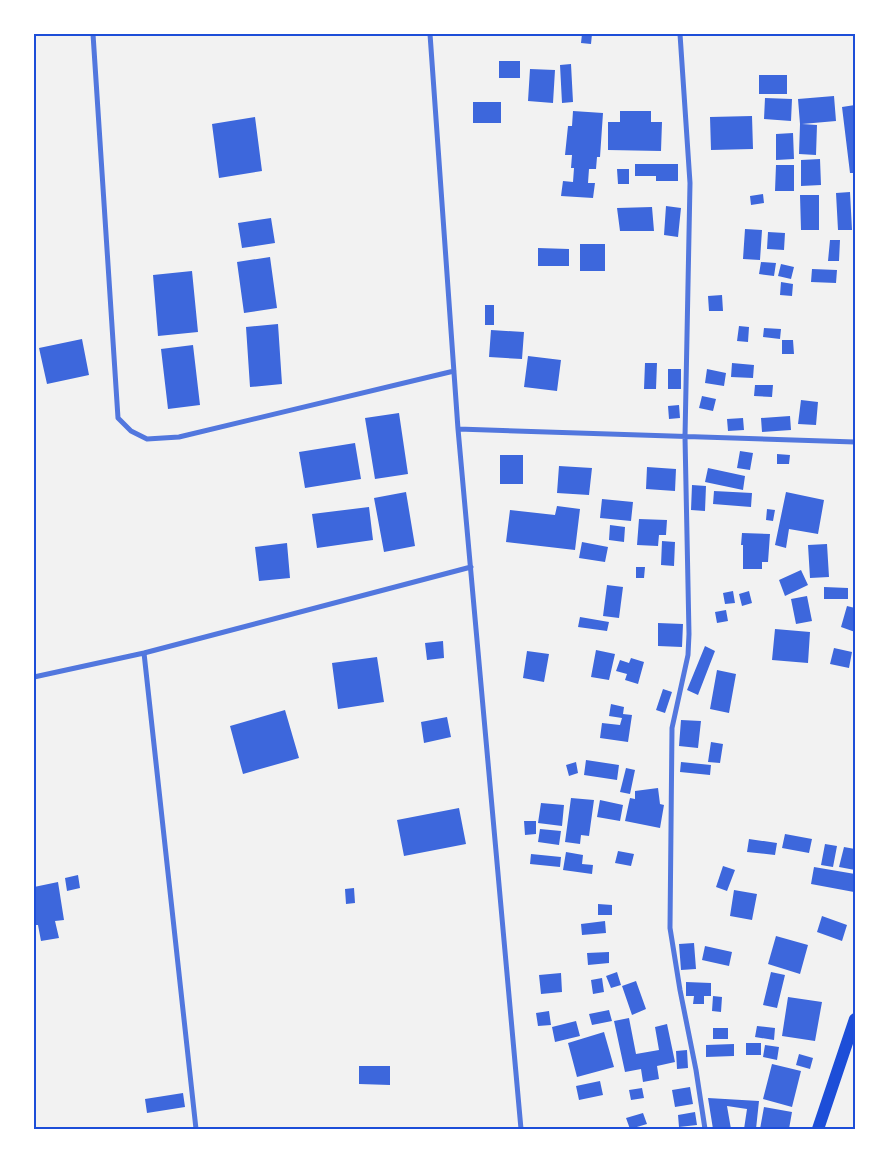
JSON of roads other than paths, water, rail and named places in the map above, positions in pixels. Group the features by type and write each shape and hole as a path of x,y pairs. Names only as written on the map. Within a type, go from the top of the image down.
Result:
{"main road":[{"path":"818,1129 855,1019"}],"street":[{"path":"93,34 118,418 131,431 147,439 179,437 454,371"},
{"path":"430,34 458,429 521,1129"},
{"path":"680,34 690,183 685,437 688,655 672,728 670,928 705,1129"},
{"path":"458,429 855,442"},
{"path":"34,676 144,654 470,567"},
{"path":"144,654 196,1129"}]}
